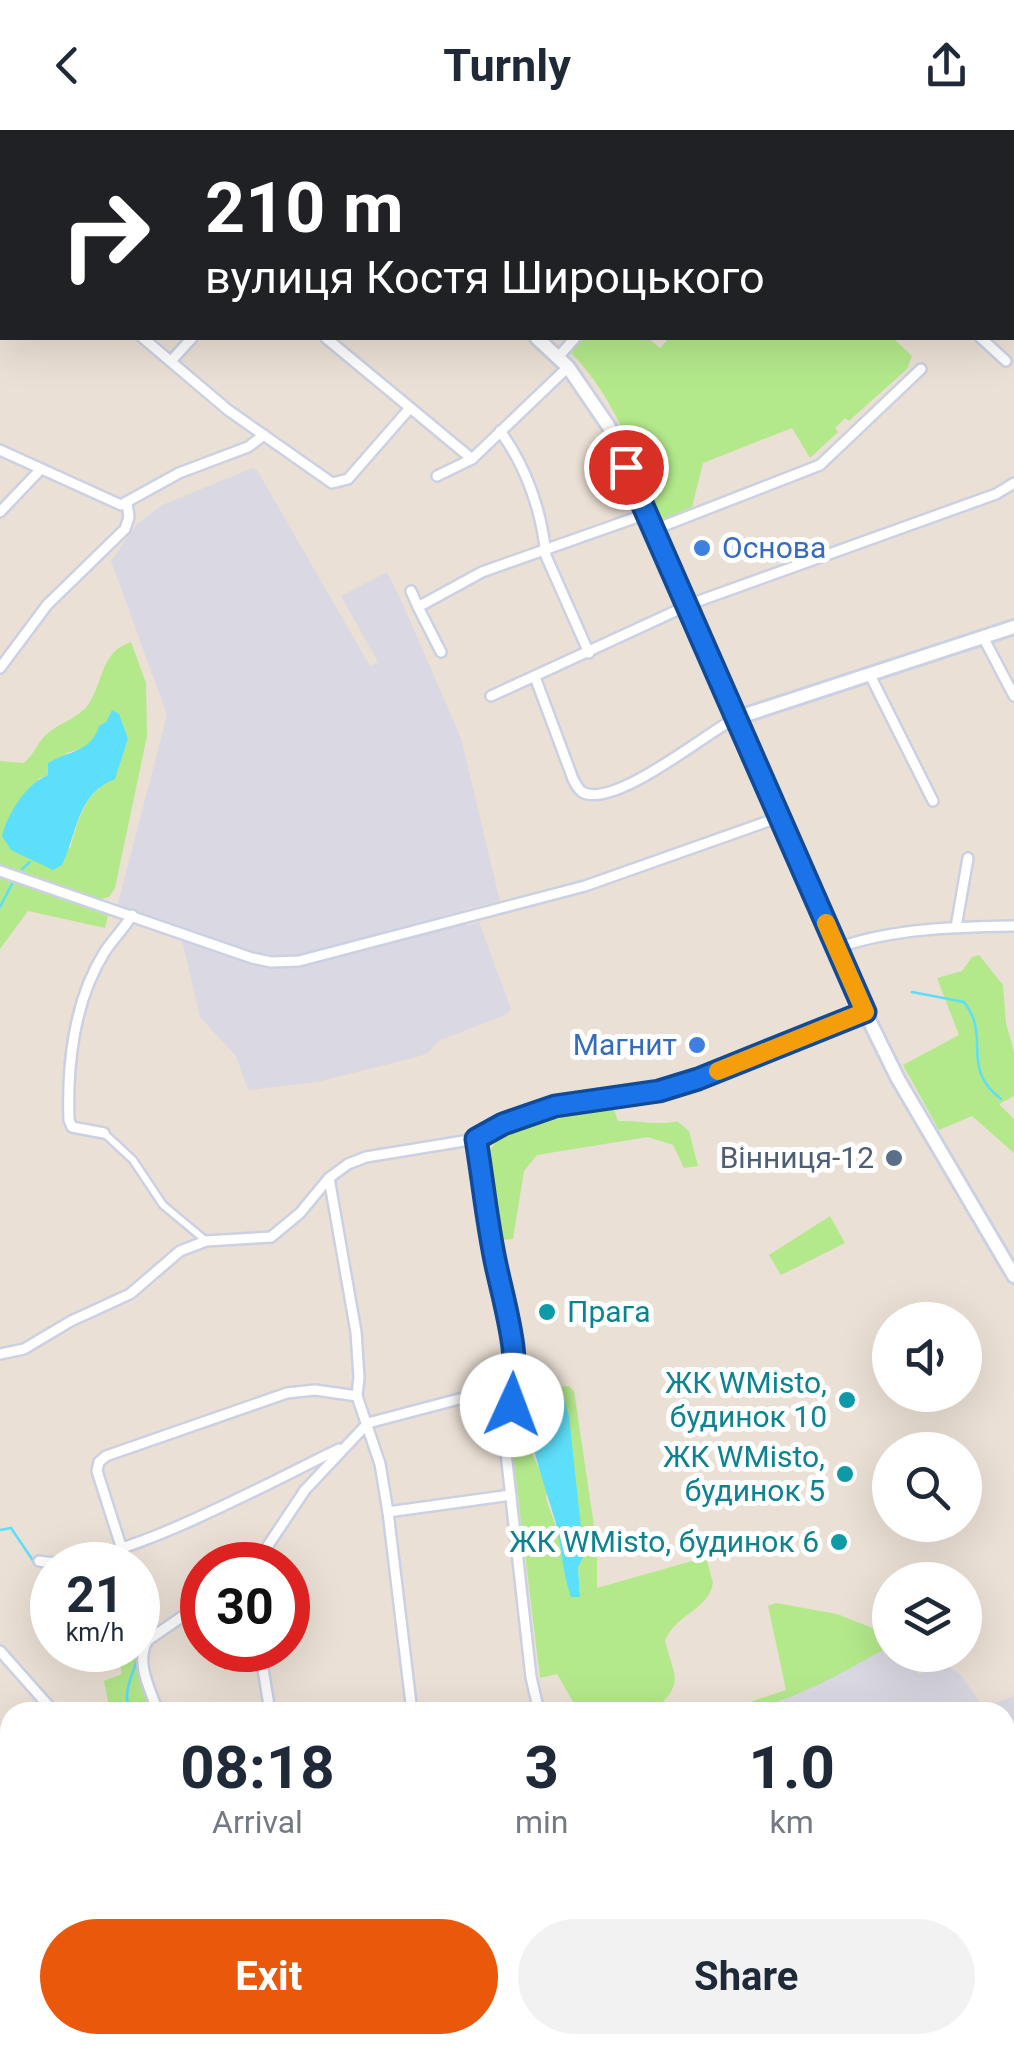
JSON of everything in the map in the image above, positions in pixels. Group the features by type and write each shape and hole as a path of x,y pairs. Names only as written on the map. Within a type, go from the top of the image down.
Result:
{"main road":[{"path":"538,340 563,362 609,427 865,1012 898,1079 1014,1276"},
{"path":"736,718 1014,627"}],"street":[{"path":"144,340 228,410 332,482 348,479 410,408"},
{"path":"171,362 190,340"},
{"path":"328,340 472,459"},
{"path":"437,476 472,459 563,362 574,340"},
{"path":"983,340 1006,361"},
{"path":"653,530 820,466 921,370"},
{"path":"500,430 525,475 545,548 589,653"},
{"path":"0,450 113,504 127,503 179,473 248,448 264,434"},
{"path":"0,512 39,470"},
{"path":"491,696 686,606 996,494 1014,484"},
{"path":"0,668 47,605 125,529 129,517 127,503"},
{"path":"418,607 482,572 646,514"},
{"path":"411,590 442,652"},
{"path":"982,638 1014,696"},
{"path":"869,673 934,800"},
{"path":"535,678 573,779 588,794 639,779 736,718"},
{"path":"0,871 252,958 298,961 636,871 780,817"},
{"path":"956,927 968,858"},
{"path":"132,916 91,979 74,1034 70,1120 72,1127 104,1133 133,1160 163,1205 206,1241"},
{"path":"837,948 876,937 956,927 1014,926"},
{"path":"0,1354 24,1350 70,1320 130,1294 180,1251 206,1241 271,1237 348,1164 366,1157 476,1139 503,1124 555,1106 659,1091 865,1012"},
{"path":"476,1139 495,1263 508,1314 516,1384 506,1444 536,1702"},
{"path":"329,1178 356,1332 357,1396 368,1423 388,1512 411,1702"},
{"path":"270,1542 305,1490 368,1423 516,1384"},
{"path":"120,1542 97,1471 98,1462 106,1456 288,1393 315,1390 357,1396"},
{"path":"136,1542 346,1445"},
{"path":"388,1512 511,1494"},
{"path":"0,1651 23,1674 42,1702"},
{"path":"145,1672 155,1702"},
{"path":"264,1672 268,1702"}],"shaded area":[{"path":"253,468 370,666 378,662 341,596 387,572 405,609 461,738 500,901 462,910 467,926 479,922 511,1009 506,1015 440,1040 428,1053 417,1057 317,1082 248,1090 236,1056 200,1017 182,940 115,915 167,715 111,561 137,524 162,505"},
{"path":"872,1655 872,1672 957,1672 980,1702 775,1702"}],"green space":[{"path":"582,340 650,340 660,348 667,340 895,340 912,356 907,369 849,421 845,418 835,428 838,432 810,458 792,428 703,463 692,507 662,520 613,411 571,353"},
{"path":"131,642 146,683 147,736 115,888 109,897 100,899 64,888 61,899 108,915 105,928 28,911 0,949 0,761 24,763 48,733 84,710 108,660","holes":["106,722 128,739 115,778 96,790 84,808 70,849 38,779 49,775 67,753 87,747"]},
{"path":"979,955 1003,985 1006,1023 1014,1052 1014,1096 999,1104 1014,1119 1014,1153 972,1116 939,1130 903,1065 959,1035 937,978 962,971 972,957"},
{"path":"613,1106 618,1121 677,1121 689,1131 698,1166 684,1168 673,1145 648,1137 537,1155 524,1171 513,1239 500,1240 485,1157 504,1131 557,1111"},
{"path":"830,1216 845,1243 781,1275 769,1255"},
{"path":"569,1386 574,1391 597,1546 597,1588 706,1557 713,1583 710,1592 676,1624 665,1641 675,1680 662,1702 573,1702 557,1674 540,1678 512,1447 517,1410 528,1407 533,1456 548,1488 546,1498 580,1596 578,1567 584,1556 564,1399 557,1387"},
{"path":"776,1603 837,1614 872,1628 872,1656 785,1699 750,1702 786,1690 768,1606"},
{"path":"149,1672 156,1702 108,1702 104,1681 122,1674"}],"water":[{"path":"112,710 119,714 128,739 115,779 102,785 85,804 62,865 53,870 11,850 2,836 19,800 48,775 48,763 91,741"},
{"path":"558,1393 569,1416 584,1556 578,1567 580,1597 571,1597 568,1588 529,1422 528,1407"}],"waterway":[{"path":"22,869 30,862"},
{"path":"0,907 12,884"},
{"path":"912,992 964,1002 976,1027 981,1075 1001,1099"},
{"path":"0,1530 11,1528 30,1556"},
{"path":"128,1702 133,1672"}],"slow traffic":[{"path":"718,1071 865,1012 826,923"}],"place":[{"name":"Основа","path":"702,548"},
{"name":"Магнит","path":"697,1045"},
{"name":"Вінниця-12","path":"894,1158"},
{"name":"Прага","path":"547,1312"},
{"name":"ЖК WMisto, будинок 10","path":"847,1400"},
{"name":"ЖК WMisto, будинок 5","path":"845,1474"},
{"name":"ЖК WMisto, будинок 6","path":"839,1542"}],"route":[{"path":"512,1405 516,1384 512,1340 495,1263 476,1139 503,1124 555,1106 659,1091 698,1079 865,1012 626,467"}]}
